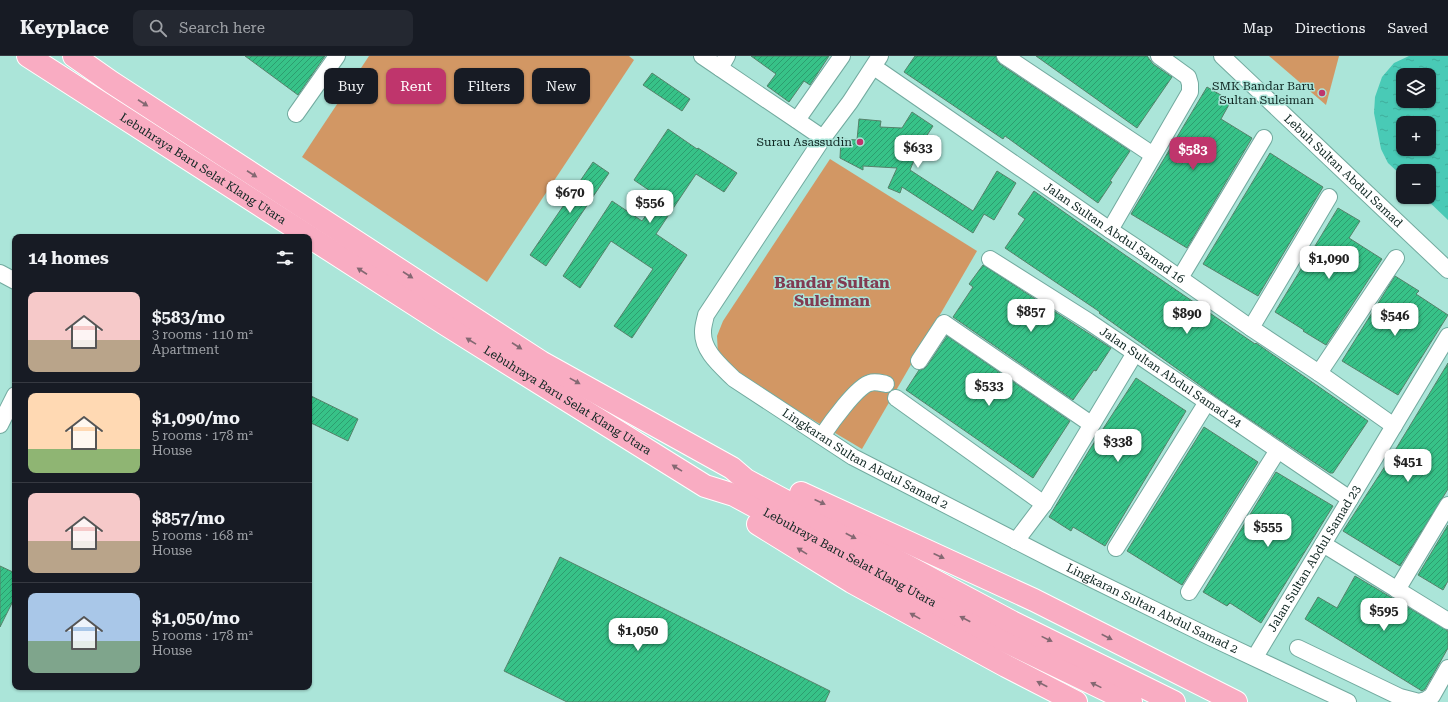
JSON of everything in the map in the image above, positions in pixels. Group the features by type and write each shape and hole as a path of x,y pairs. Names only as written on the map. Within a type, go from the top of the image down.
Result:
{"highway":[{"name":"Lebuhraya Baru Selat Klang Utara","path":"28,56 305,234"},
{"name":"Lebuhraya Baru Selat Klang Utara","path":"74,56 110,82 541,362 732,468 746,480 1131,702"},
{"path":"88,56 110,82"},
{"name":"Lebuhraya Baru Selat Klang Utara","path":"312,239 445,324 705,486 734,495 1006,630 1174,702"},
{"path":"732,468 752,471 1019,593 1236,702"},
{"path":"705,486 730,506 852,582 1006,666 1076,702"}],"street":[{"path":"296,114 337,56"},
{"path":"702,56 724,62 797,120 823,138"},
{"path":"797,120 842,56"},
{"path":"1005,56 1153,155"},
{"path":"1110,230 1190,92 1188,78 1159,56"},
{"name":"Lebuh Sultan Abdul Samad","path":"1222,56 1448,270"},
{"name":"Lingkaran Sultan Abdul Samad 2","path":"877,62 823,138 706,315 703,332 707,348 718,364 734,379 853,457 1016,541 1212,638 1348,702"},
{"name":"Jalan Sultan Abdul Samad 16","path":"877,62 1110,230 1394,426"},
{"path":"1180,278 1264,138"},
{"path":"1251,328 1329,197"},
{"path":"1319,373 1396,258"},
{"name":"Jalan Sultan Abdul Samad 24","path":"990,259 1135,353 1350,499"},
{"path":"0,273 12,279"},
{"path":"919,361 944,323 1091,424"},
{"name":"Jalan Sultan Abdul Samad 23","path":"1255,657 1448,336"},
{"path":"1016,541 1044,504 1135,353"},
{"path":"822,436 836,416 863,387 870,383 886,384"},
{"path":"896,398 1044,504"},
{"path":"0,424 12,401"},
{"path":"1116,548 1207,402"},
{"path":"1189,592 1278,450"},
{"path":"1397,590 1448,505"},
{"path":"1323,544 1448,622"},
{"path":"1298,648 1400,697 1418,702 1426,700 1432,696 1448,668"}],"shaded area":[{"path":"369,56 629,56 634,60 487,282 302,157 337,104 378,104 378,68 361,68"},
{"path":"1269,56 1339,56 1326,105"},
{"path":"830,159 977,251 862,449 731,371 718,355 717,336 723,321"}],"water":[{"path":"1409,56 1448,56 1448,220 1431,204 1436,204 1436,164 1396,164 1396,170 1388,163 1381,149 1374,113 1375,97 1382,77 1394,63"}],"building":[{"path":"245,56 325,56 298,95"},
{"path":"751,56 829,56 810,85 804,81 789,102 767,86 776,74"},
{"path":"915,56 996,56 997,61 1000,64 1130,151 1110,181 1112,182 1098,203 1005,136 1003,139 904,72"},
{"path":"1036,56 1147,56 1153,64 1172,77 1137,128"},
{"path":"652,73 690,99 682,111 643,85"},
{"path":"1207,87 1231,101 1221,119 1252,138 1187,248 1131,214"},
{"path":"912,112 933,126 913,157 915,158 910,170 973,211 997,171 1016,183 994,220 984,214 973,233 902,187 900,193 888,188 897,168 863,166 863,170 840,158 841,139 857,140 859,119 881,121 880,127 902,128"},
{"path":"668,129 697,149 698,148 737,173 724,192 696,174 656,234 687,255 632,338 614,326 653,269 611,241 580,288 563,276 612,201 642,221 659,197 634,180"},
{"path":"1270,153 1323,187 1258,296 1203,264"},
{"path":"593,162 609,173 546,266 530,255"},
{"path":"1034,191 1368,421 1333,473 1330,473 1225,403 1099,313 1100,312 1005,248 1025,219 1018,214"},
{"path":"1338,208 1360,221 1349,238 1382,259 1326,345 1275,312"},
{"path":"983,265 1111,348 1096,371 1094,370 1073,400 953,317 973,287 969,284"},
{"path":"1395,276 1419,291 1416,294 1448,315 1398,395 1342,361"},
{"path":"947,336 1070,421 1033,478 906,390 919,370 924,369 927,366"},
{"path":"1448,363 1448,489 1400,566 1343,531 1391,457"},
{"path":"1136,378 1186,411 1105,546 1073,527 1071,531 1049,517 1090,449"},
{"path":"312,396 358,419 348,441 312,423"},
{"path":"1204,427 1258,462 1182,585 1127,551"},
{"path":"1276,472 1333,506 1261,623 1230,603 1227,606 1203,592"},
{"path":"1448,525 1448,581 1443,590 1418,575"},
{"path":"560,557 830,691 825,702 567,702 504,671"},
{"path":"0,566 12,572 12,603 0,627"},
{"path":"1355,576 1448,631 1448,648 1425,689 1422,691 1305,619 1318,597 1337,608"}],"place":[{"name":"SMK Bandar Baru Sultan Suleiman","path":"1322,93"},
{"name":"Surau Asassudin","path":"860,142"}],"district":[{"name":"Bandar Sultan Suleiman","path":"832,291"}]}
